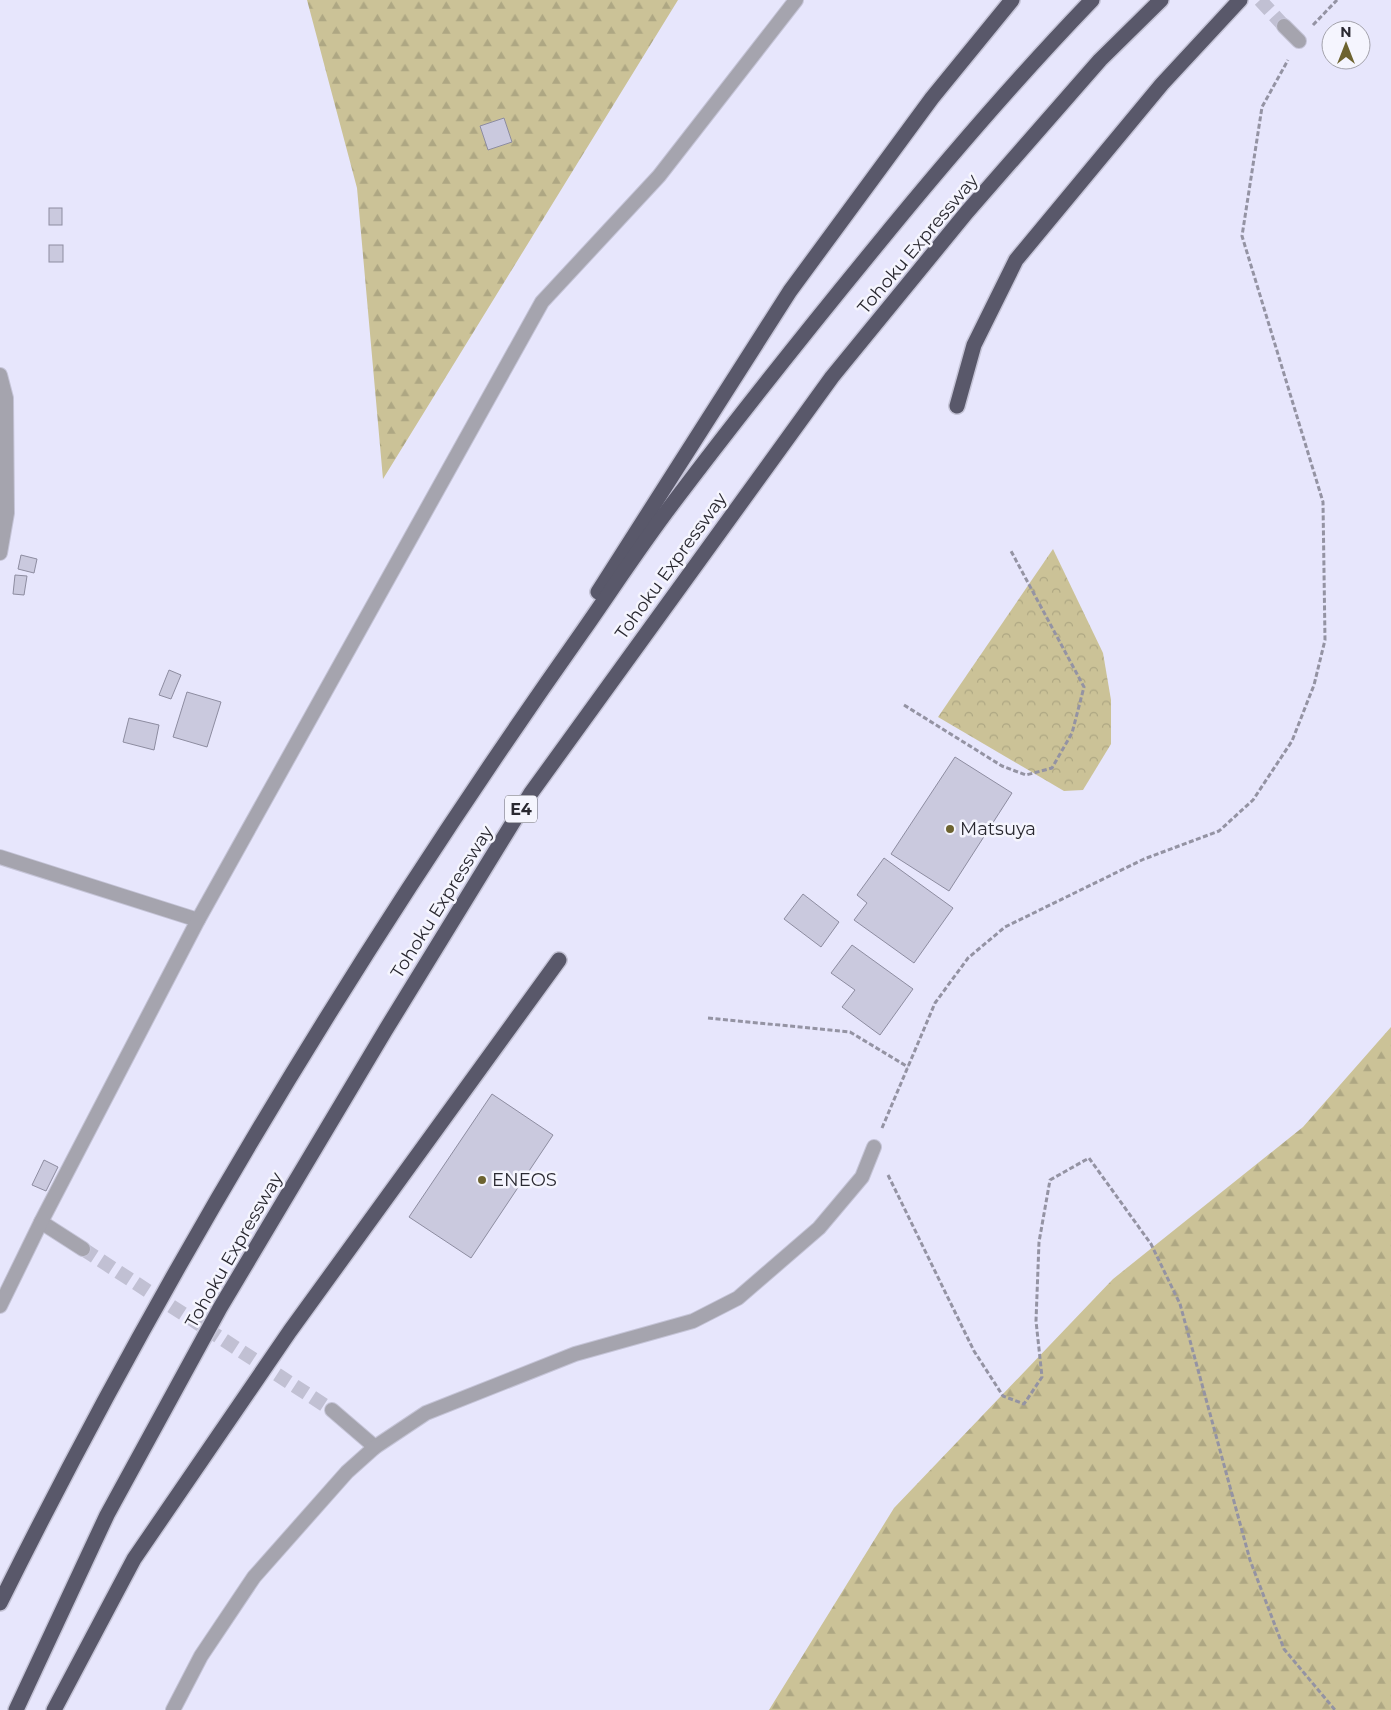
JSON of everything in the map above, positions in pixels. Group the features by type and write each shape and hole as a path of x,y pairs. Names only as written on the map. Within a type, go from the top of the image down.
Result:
{"highway":[{"path":"486,768 790,291 932,98 1012,0"},
{"name":"Tohoku Expressway","path":"0,1603 52,1498 204,1220 371,947 486,768 670,507 793,347 928,183 1092,0"},
{"name":"Tohoku Expressway","path":"16,1710 107,1515 220,1308 390,1022 531,793 832,377 967,212 1087,74 1162,0"},
{"path":"957,406 974,345 1016,260 1162,84 1240,0"},
{"path":"54,1710 134,1559 290,1331 559,960"}],"street":[{"path":"0,1306 40,1222 198,920 542,302 659,176 796,0"},
{"path":"1284,26 1299,41"},
{"path":"0,375 6,398 7,504 0,553"},
{"path":"0,857 198,920"},
{"path":"173,1710 201,1656 254,1577 347,1472 375,1447 426,1413 575,1354 693,1321 738,1298 819,1228 862,1177 874,1147"},
{"path":"40,1222 83,1249"},
{"path":"332,1410 375,1447"}],"path":[{"path":"1335,1710 1284,1649 1250,1560 1180,1304 1151,1244 1090,1158 1050,1180 1039,1242 1036,1321 1042,1377 1024,1404 1002,1396 974,1351 874,1147 935,1003 968,958 1005,927 1144,859 1219,831 1253,800 1292,741 1314,685 1326,640 1323,502 1242,236 1262,107 1299,41 1337,0"},
{"path":"904,705 1002,766 1026,775 1052,768 1072,733 1084,687 1011,551"},
{"path":"708,1018 850,1032 908,1067"}],"green space":[{"path":"307,0 678,0 383,479 357,188"},
{"path":"1053,549 1103,653 1111,700 1111,744 1083,790 1064,791 938,717"},
{"path":"1391,1027 1391,1710 769,1710 894,1508 1113,1279 1303,1127"}],"building":[{"path":"504,118 512,142 488,150 480,126"},
{"path":"49,208 62,208 62,225 49,225"},
{"path":"49,245 63,245 63,262 49,262"},
{"path":"21,555 37,559 34,573 18,569"},
{"path":"15,575 27,576 24,595 13,594"},
{"path":"169,670 181,675 171,699 159,695"},
{"path":"187,692 221,702 207,747 173,737"},
{"path":"129,718 159,725 154,750 123,742"},
{"path":"955,757 1012,793 949,891 891,854"},
{"path":"884,858 953,908 914,963 854,920 867,903 857,895"},
{"path":"803,894 839,922 821,947 784,919"},
{"path":"852,945 913,989 880,1035 842,1007 855,990 831,973"},
{"path":"492,1094 553,1135 471,1258 409,1217"},
{"path":"44,1160 58,1167 46,1191 32,1185"}],"tunnel":[{"path":"1260,0 1284,26"},
{"path":"83,1249 332,1410"}],"place":[{"name":"Matsuya","path":"950,829"},
{"name":"ENEOS","path":"482,1180"}]}
